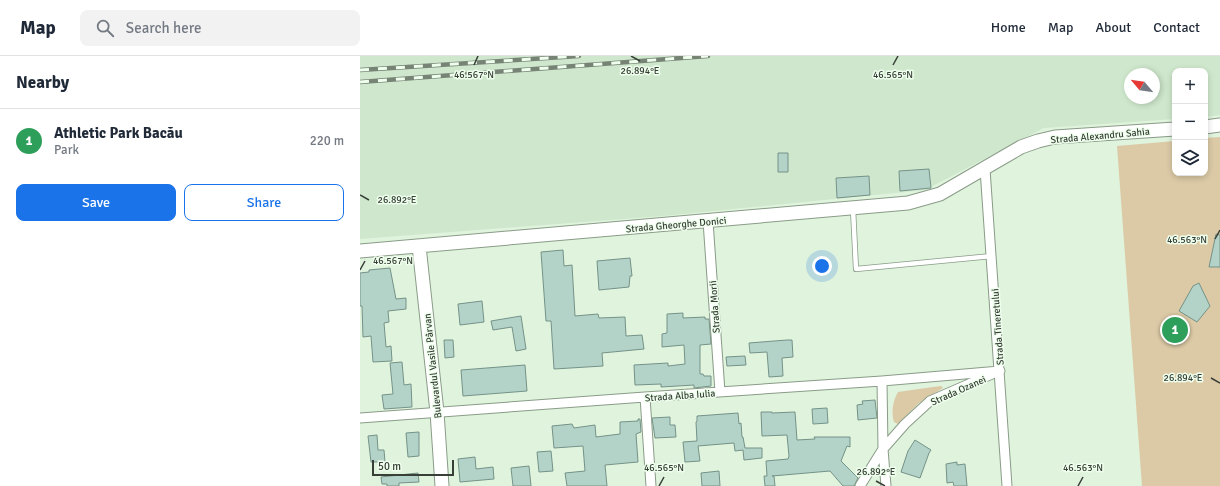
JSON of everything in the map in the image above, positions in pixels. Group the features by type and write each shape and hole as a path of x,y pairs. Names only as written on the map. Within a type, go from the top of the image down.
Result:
{"street":[{"path":"1208,126 1220,126"},
{"name":"Strada Alexandru Sahia","path":"985,168 1021,147 1055,137 1172,129"},
{"name":"Strada Gheorghe Donici","path":"360,251 908,203 940,194 985,168"},
{"name":"Strada Tineretului","path":"985,168 1007,486"},
{"name":"Strada Morii","path":"708,221 720,392"},
{"name":"Bulevardul Vasile Pârvan","path":"419,246 437,412 442,486"},
{"name":"Strada Alba Iulia","path":"360,418 882,381 1000,371"},
{"name":"Strada Ozanei","path":"860,486 883,449 905,424 930,401 1000,371"},
{"path":"882,381 883,449 886,486"},
{"path":"646,397 651,486"}],"lane":[{"path":"853,208 856,269 992,256"}],"shaded area":[{"path":"360,56 1220,56 1220,115 1208,117 1208,68 1172,68 1172,119 1044,128 925,190 663,216 360,239"},
{"path":"1220,137 1220,486 1142,486 1117,146 1172,141 1172,176 1208,176 1208,138"},
{"path":"941,386 943,388 919,403 898,424 894,422 893,407 898,392"}],"building":[{"path":"778,153 788,153 788,172 778,172"},
{"path":"929,169 931,188 900,191 899,171"},
{"path":"869,176 870,195 837,198 836,178"},
{"path":"1216,234 1220,235 1220,267 1209,267"},
{"path":"563,250 564,266 572,265 575,316 598,314 599,318 625,317 626,336 642,335 644,349 602,353 603,366 554,369 551,321 546,321 541,252"},
{"path":"630,258 632,276 630,276 629,287 599,290 597,261"},
{"path":"390,268 396,299 406,298 406,309 388,311 389,322 384,323 386,347 391,346 392,361 373,362 371,336 363,337 362,306 360,306 360,273 369,272 369,270"},
{"path":"1199,283 1210,306 1197,322 1179,311 1193,286"},
{"path":"482,301 484,322 460,325 458,304"},
{"path":"683,313 683,318 705,317 705,319 709,319 711,344 700,345 700,374 703,374 704,376 711,376 711,386 694,388 694,385 661,387 661,384 635,385 634,365 668,363 668,366 685,364 684,345 662,347 662,334 667,333 667,314"},
{"path":"521,316 526,349 516,351 512,327 493,330 491,321"},
{"path":"444,340 453,340 454,357 445,358"},
{"path":"792,340 793,357 782,358 783,376 769,377 767,352 750,353 749,343"},
{"path":"745,356 746,365 727,366 726,357"},
{"path":"402,362 404,385 411,384 412,407 384,409 382,395 393,394 390,363"},
{"path":"525,365 527,391 463,396 461,370"},
{"path":"875,400 877,418 858,420 857,405 863,404 862,401"},
{"path":"827,408 828,423 813,424 812,409"},
{"path":"761,412 795,412 797,440 815,439 814,437 850,437 850,447 847,446 841,461 858,478 854,486 843,486 830,471 772,476 774,476 775,486 765,486 764,476 767,476 766,461 788,459 789,456 787,435 762,436"},
{"path":"738,413 745,448 762,448 762,458 744,460 743,450 735,451 734,443 698,446 700,461 685,462 683,442 697,441 697,416"},
{"path":"670,417 670,425 675,425 676,437 655,438 652,418"},
{"path":"638,419 640,419 641,432 636,434 638,462 605,465 607,486 567,486 565,473 585,471 583,446 554,448 552,426 572,424 574,428 595,425 596,437 620,434 620,422 638,421"},
{"path":"419,432 419,456 408,457 406,433"},
{"path":"377,435 378,450 384,450 385,462 371,462 368,436"},
{"path":"915,440 931,450 920,478 901,472 908,451"},
{"path":"551,451 553,471 539,472 537,452"},
{"path":"475,457 476,469 493,467 494,479 460,482 458,459"},
{"path":"957,462 957,465 965,464 967,486 954,486 953,482 947,483 946,464"},
{"path":"529,466 531,486 513,486 511,468"},
{"path":"719,471 720,486 702,486 701,473"},
{"path":"418,473 419,482 399,483 399,486 387,486 387,484 382,484 381,477"}],"railway":[{"path":"360,70 579,56"},
{"path":"360,82 708,56"}],"place":[{"name":"Athletic Park Bacău","path":"1175,330"}]}
